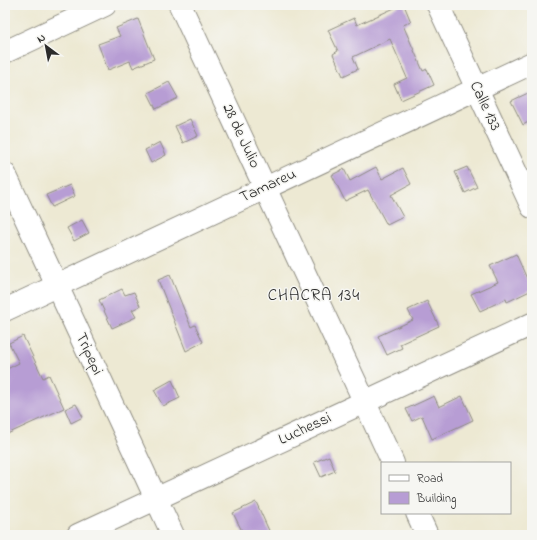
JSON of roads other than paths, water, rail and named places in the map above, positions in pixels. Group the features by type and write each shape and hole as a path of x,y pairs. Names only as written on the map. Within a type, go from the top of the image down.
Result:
{"street":[{"path":"5,52 106,5"},
{"name":"28 de Julio","path":"180,5 393,462"},
{"name":"Calle 133","path":"438,5 532,207"},
{"name":"Tamareu","path":"5,310 532,63"},
{"name":"Tripepi","path":"5,174 173,535"},
{"name":"Luchessi","path":"78,535 532,324"},
{"path":"417,514 427,535"}],"district":[{"name":"CHACRA 134","path":"314,295"}]}
